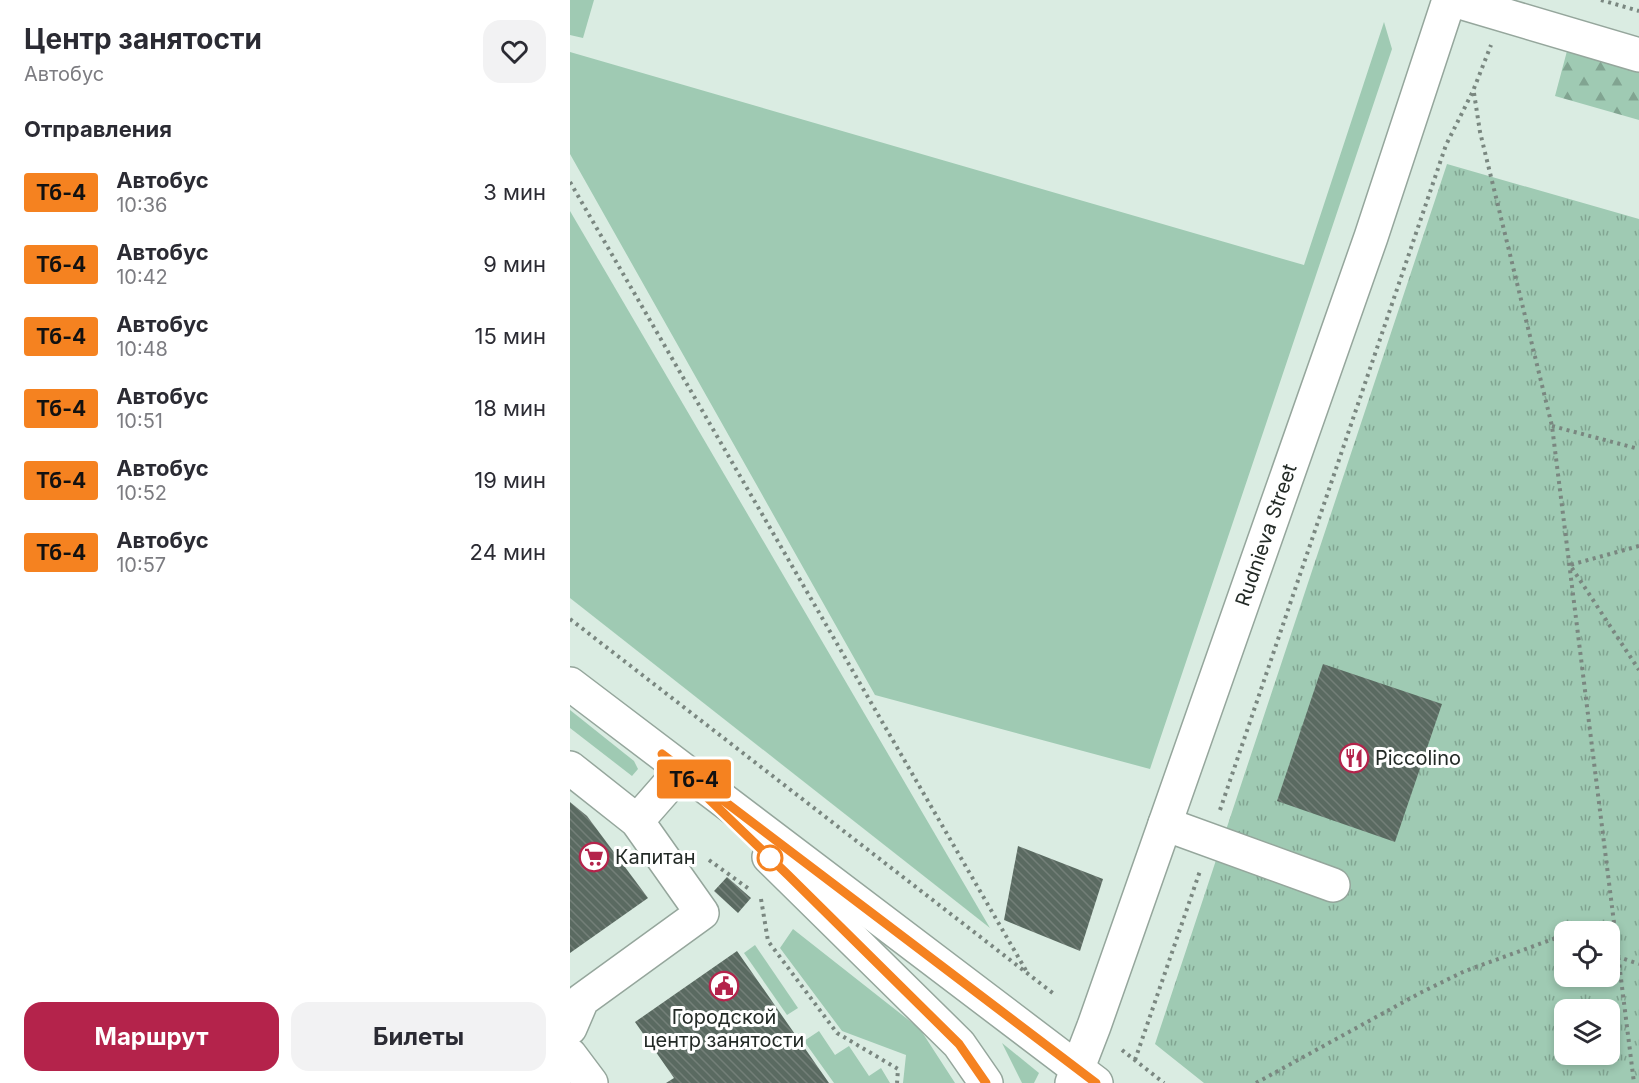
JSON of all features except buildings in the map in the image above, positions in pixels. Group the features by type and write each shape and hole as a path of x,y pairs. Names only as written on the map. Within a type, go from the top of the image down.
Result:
{"main road":[{"path":"1451,0 1639,55"},
{"name":"Rudnieva Street","path":"1081,1078 1094,1026 1371,237 1451,0"},
{"path":"570,684 1081,1078"},
{"path":"637,821 671,763"},
{"path":"671,763 959,1044 986,1083"},
{"path":"570,768 637,821 702,913 582,1000 570,1028"},
{"path":"1165,824 1333,885"},
{"path":"797,884 1064,1083 1081,1078"},
{"path":"570,1055 591,1083"}],"path":[{"path":"1601,0 1639,11"},
{"path":"1220,812 1446,145 1473,91 1502,15"},
{"path":"1473,91 1480,132 1552,426 1613,921"},
{"path":"570,182 1028,974"},
{"path":"1552,426 1639,448"},
{"path":"1570,565 1639,546"},
{"path":"1570,565 1639,670"},
{"path":"570,619 1054,994"},
{"path":"1136,1060 1200,868"},
{"path":"761,897 768,941 837,1033 898,1069 897,1083"},
{"path":"1256,1083 1420,993 1465,971 1554,939"},
{"path":"1620,957 1639,964"},
{"path":"1620,978 1634,1083"},
{"path":"1120,1048 1164,1083"}],"green space":[{"path":"570,0 594,0 583,38 570,35"},
{"path":"1384,22 1392,49 1150,769 875,695 570,154 570,52 1304,265"},
{"path":"1567,51 1639,71 1639,120 1555,96"},
{"path":"1447,164 1639,219 1639,1083 1204,1083 1155,1044"},
{"path":"570,211 990,928 570,598"},
{"path":"570,710 634,761 638,769 632,776 570,728"},
{"path":"793,929 920,1029 955,1083 903,1083 906,1055 842,1031 780,948"},
{"path":"755,945 798,1008 787,1015 744,953"},
{"path":"819,1031 835,1055 849,1046 869,1076 881,1068 890,1083 834,1083 804,1041"},
{"path":"1002,1043 1039,1073 1034,1083 1022,1083"}],"bus line":[{"name":"Тб-4","path":"986,1083 959,1044 904,988 662,754 1096,1083"}],"place":[{"name":"Piccolino","path":"1354,758"},
{"name":"Капитан","path":"594,857"},
{"name":"Городской центр занятости","path":"724,986"}]}
